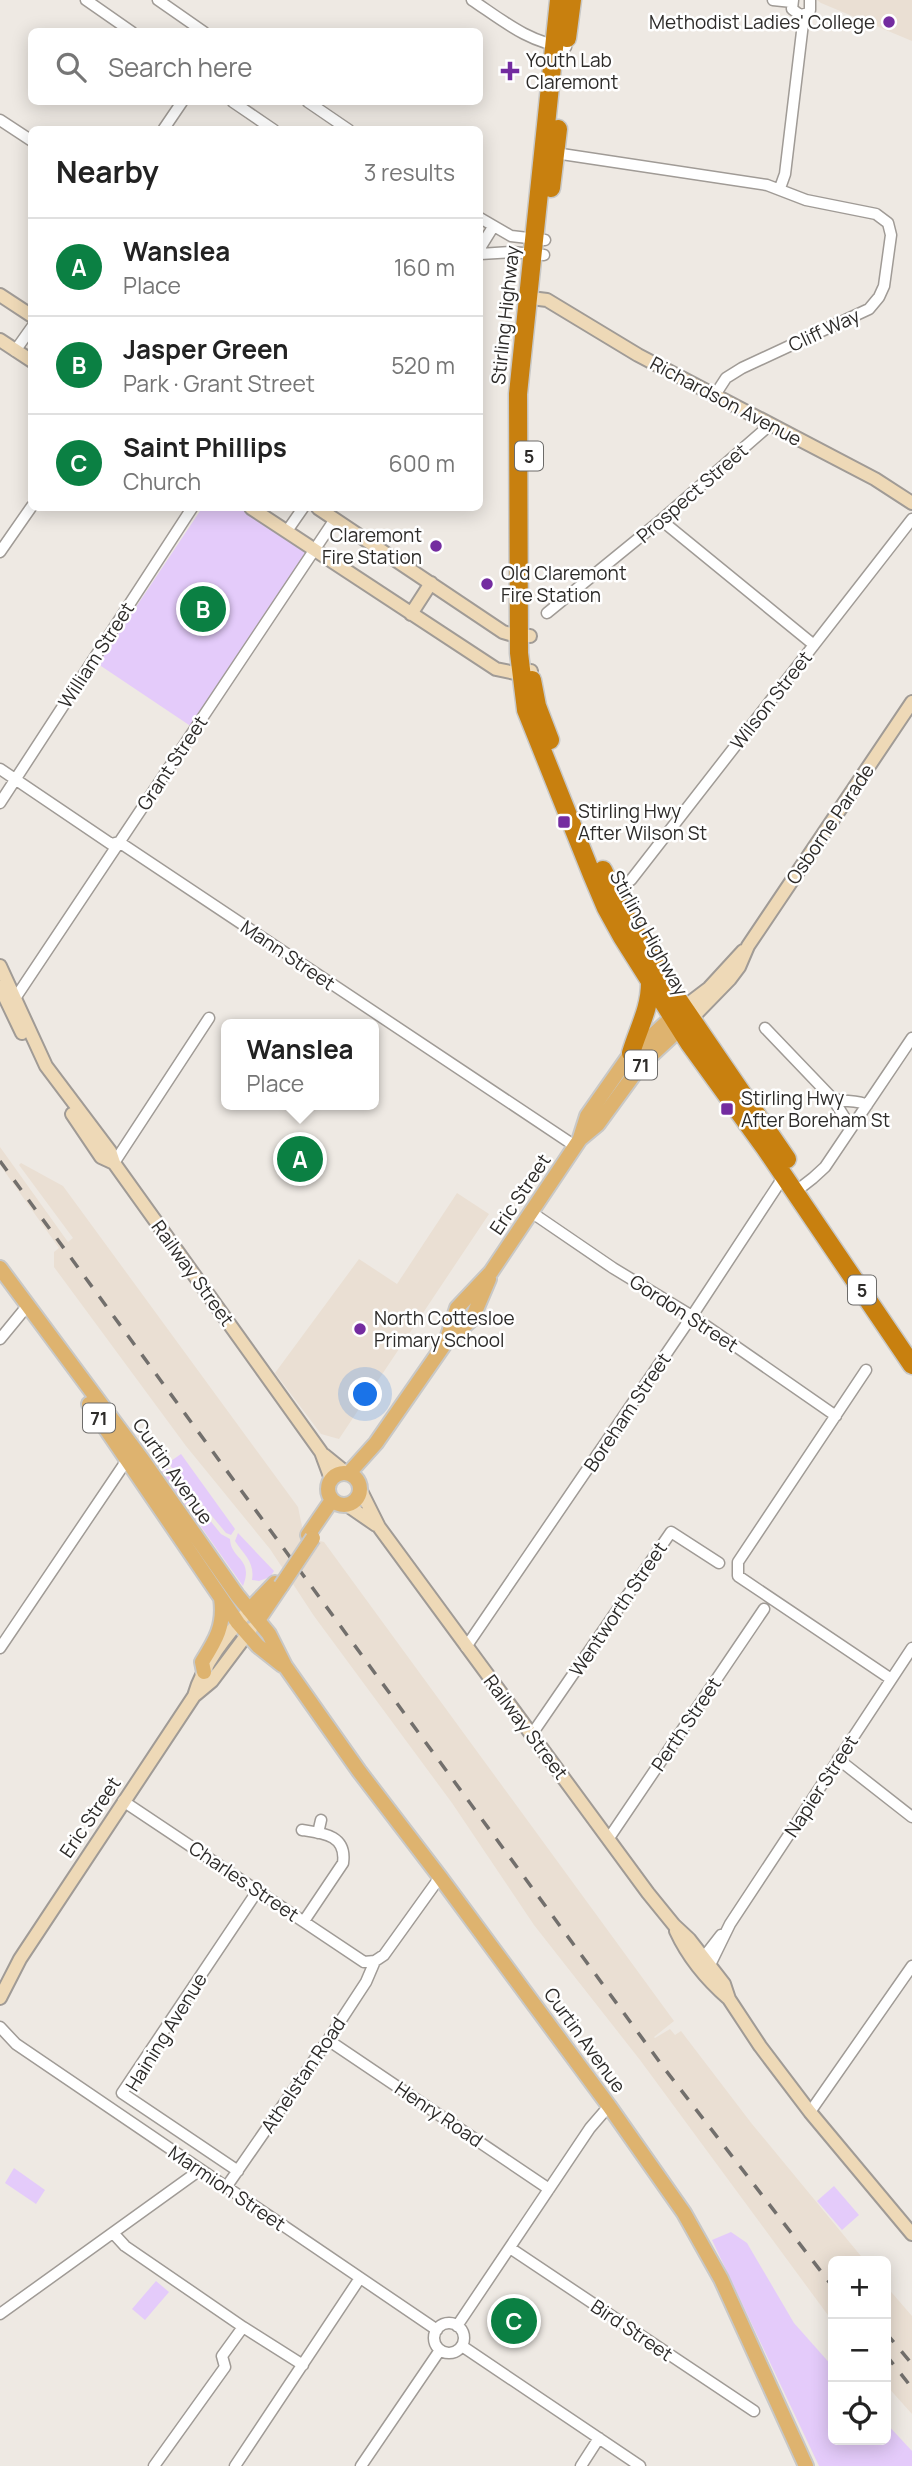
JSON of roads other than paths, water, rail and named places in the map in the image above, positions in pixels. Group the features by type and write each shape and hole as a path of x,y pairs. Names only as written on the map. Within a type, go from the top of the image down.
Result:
{"highway":[{"name":"Stirling Highway","path":"525,636 518,394 555,153 560,46 559,0"},
{"name":"Stirling Highway","path":"572,0 560,46 539,247 539,299 529,405 526,710 606,908 650,983 682,1018"},
{"name":"Stirling Highway","path":"525,672 611,889 682,1018 912,1365"},
{"name":"71","path":"631,1053 649,1005 650,983"},
{"name":"Stirling Highway","path":"790,1184 912,1345"}],"main road":[{"name":"Eric Street","path":"578,1142 587,1115 631,1053 682,1018"},
{"name":"Eric Street","path":"349,1479 446,1342 457,1308 491,1272 578,1142 598,1124 641,1065 682,1018"},
{"name":"Curtin Avenue","path":"0,1268 23,1306 131,1454 269,1634 285,1666 359,1771 609,2106 694,2229 733,2304 806,2466"},
{"name":"Curtin Avenue","path":"0,1280 23,1306"},
{"name":"Curtin Avenue","path":"131,1454 243,1628 258,1646 285,1666"},
{"name":"71","path":"338,1503 356,1500 349,1479"},
{"path":"338,1503 328,1492 349,1479"},
{"name":"Eric Street","path":"253,1615 338,1503"},
{"path":"204,1672 202,1662 217,1639 222,1625 221,1597"}],"street":[{"path":"86,0 126,28"},
{"path":"158,0 198,28"},
{"path":"472,0 526,37 560,46"},
{"path":"774,0 793,1 794,12 804,15"},
{"path":"780,188 785,174 804,15 810,10 810,0"},
{"path":"166,126 180,105"},
{"path":"237,105 268,126"},
{"path":"312,105 343,126"},
{"path":"0,120 28,138"},
{"name":"Cliff Way","path":"555,153 780,188 806,200 876,214 883,218 891,235 884,286 879,297 864,313 742,368 726,378 715,395"},
{"path":"483,220 511,236 539,247"},
{"path":"483,243 493,227"},
{"path":"483,254 539,247"},
{"path":"0,295 28,313"},
{"name":"Richardson Avenue","path":"539,299 547,300 638,355 875,479 912,503"},
{"path":"15,351 28,333"},
{"path":"0,340 28,359"},
{"name":"Prospect Street","path":"547,613 661,520 771,424"},
{"path":"0,552 29,511"},
{"name":"William Street","path":"0,803 190,511"},
{"path":"256,511 496,669 525,672"},
{"path":"287,531 301,511"},
{"path":"323,511 503,632 525,636"},
{"name":"Grant Street","path":"13,1002 335,519"},
{"name":"Wilson Street","path":"631,880 912,519"},
{"path":"661,520 814,645"},
{"path":"0,532 10,538"},
{"path":"411,614 431,583"},
{"name":"Osborne Parade","path":"682,1018 730,979 739,967 748,946 912,702"},
{"name":"Mann Street","path":"0,769 111,844 119,842 578,1142"},
{"name":"Railway Street","path":"0,965 42,1074 101,1157 114,1163 321,1452 349,1479 379,1527 466,1647 704,1966 724,1984 729,1999 760,2046 810,2112 912,2234"},
{"name":"Railway Street","path":"0,987 13,1002"},
{"path":"114,1163 209,1018"},
{"path":"765,1028 833,1099 851,1128"},
{"name":"Boreham Street","path":"466,1647 692,1316 790,1184 825,1167 912,1038"},
{"path":"833,1099 867,1105"},
{"name":"Gordon Street","path":"531,1212 613,1268 692,1316 836,1416"},
{"path":"0,1338 23,1306"},
{"path":"866,1370 738,1562 738,1576 891,1679"},
{"path":"0,1648 131,1454"},
{"name":"Railway Street","path":"338,1503 379,1527"},
{"name":"Wentworth Street","path":"532,1734 671,1532 719,1563"},
{"name":"Perth Street","path":"609,1838 764,1609"},
{"name":"Eric Street","path":"0,1997 20,1959 194,1696 200,1678 253,1615"},
{"name":"Eric Street","path":"194,1696 212,1681 243,1628"},
{"name":"Napier Street","path":"704,1966 912,1648"},
{"path":"838,1759 912,1818"},
{"name":"Charles Street","path":"123,1801 370,1962"},
{"path":"318,1833 321,1820"},
{"path":"302,1830 328,1834 343,1850 343,1863 304,1921"},
{"name":"Athelstan Road","path":"227,2186 369,1976 370,1962 384,1955 440,1877"},
{"name":"Haining Avenue","path":"238,2171 122,2093 258,1891"},
{"name":"Eric Street","path":"0,1982 20,1959"},
{"path":"810,2112 912,1966"},
{"name":"Marmion Street","path":"0,2027 16,2044 437,2330"},
{"name":"Marmion Street","path":"0,2039 16,2044"},
{"name":"Henry Road","path":"328,2040 549,2189"},
{"path":"457,2326 590,2128 609,2106"},
{"path":"0,2314 200,2170"},
{"path":"114,2234 125,2246 303,2365"},
{"name":"Bird Street","path":"510,2248 754,2411"},
{"path":"235,2466 360,2278"},
{"path":"449,2324 457,2326 464,2336 462,2346 453,2353 440,2350 435,2339 437,2330 449,2324"},
{"path":"154,2466 225,2367 222,2356 243,2327"},
{"path":"462,2346 640,2466"},
{"path":"361,2466 440,2350"},
{"path":"581,2466 599,2438"}],"railway":[{"path":"0,1161 664,2068 828,2281"},
{"path":"891,2339 912,2364"},
{"path":"891,2361 912,2388"}],"place":[{"name":"Methodist Ladies' College","path":"889,22"},
{"name":"Youth Lab Claremont","path":"510,71"},
{"name":"Claremont Fire Station","path":"436,546"},
{"name":"Old Claremont Fire Station","path":"487,584"},
{"name":"Jasper Green","path":"203,609"},
{"name":"Stirling Hwy After Wilson St","path":"564,822"},
{"name":"Stirling Hwy After Boreham St","path":"727,1109"},
{"name":"Wanslea","path":"300,1159"},
{"name":"North Cottesloe Primary School","path":"360,1329"},
{"name":"Saint Phillips","path":"514,2321"}]}
